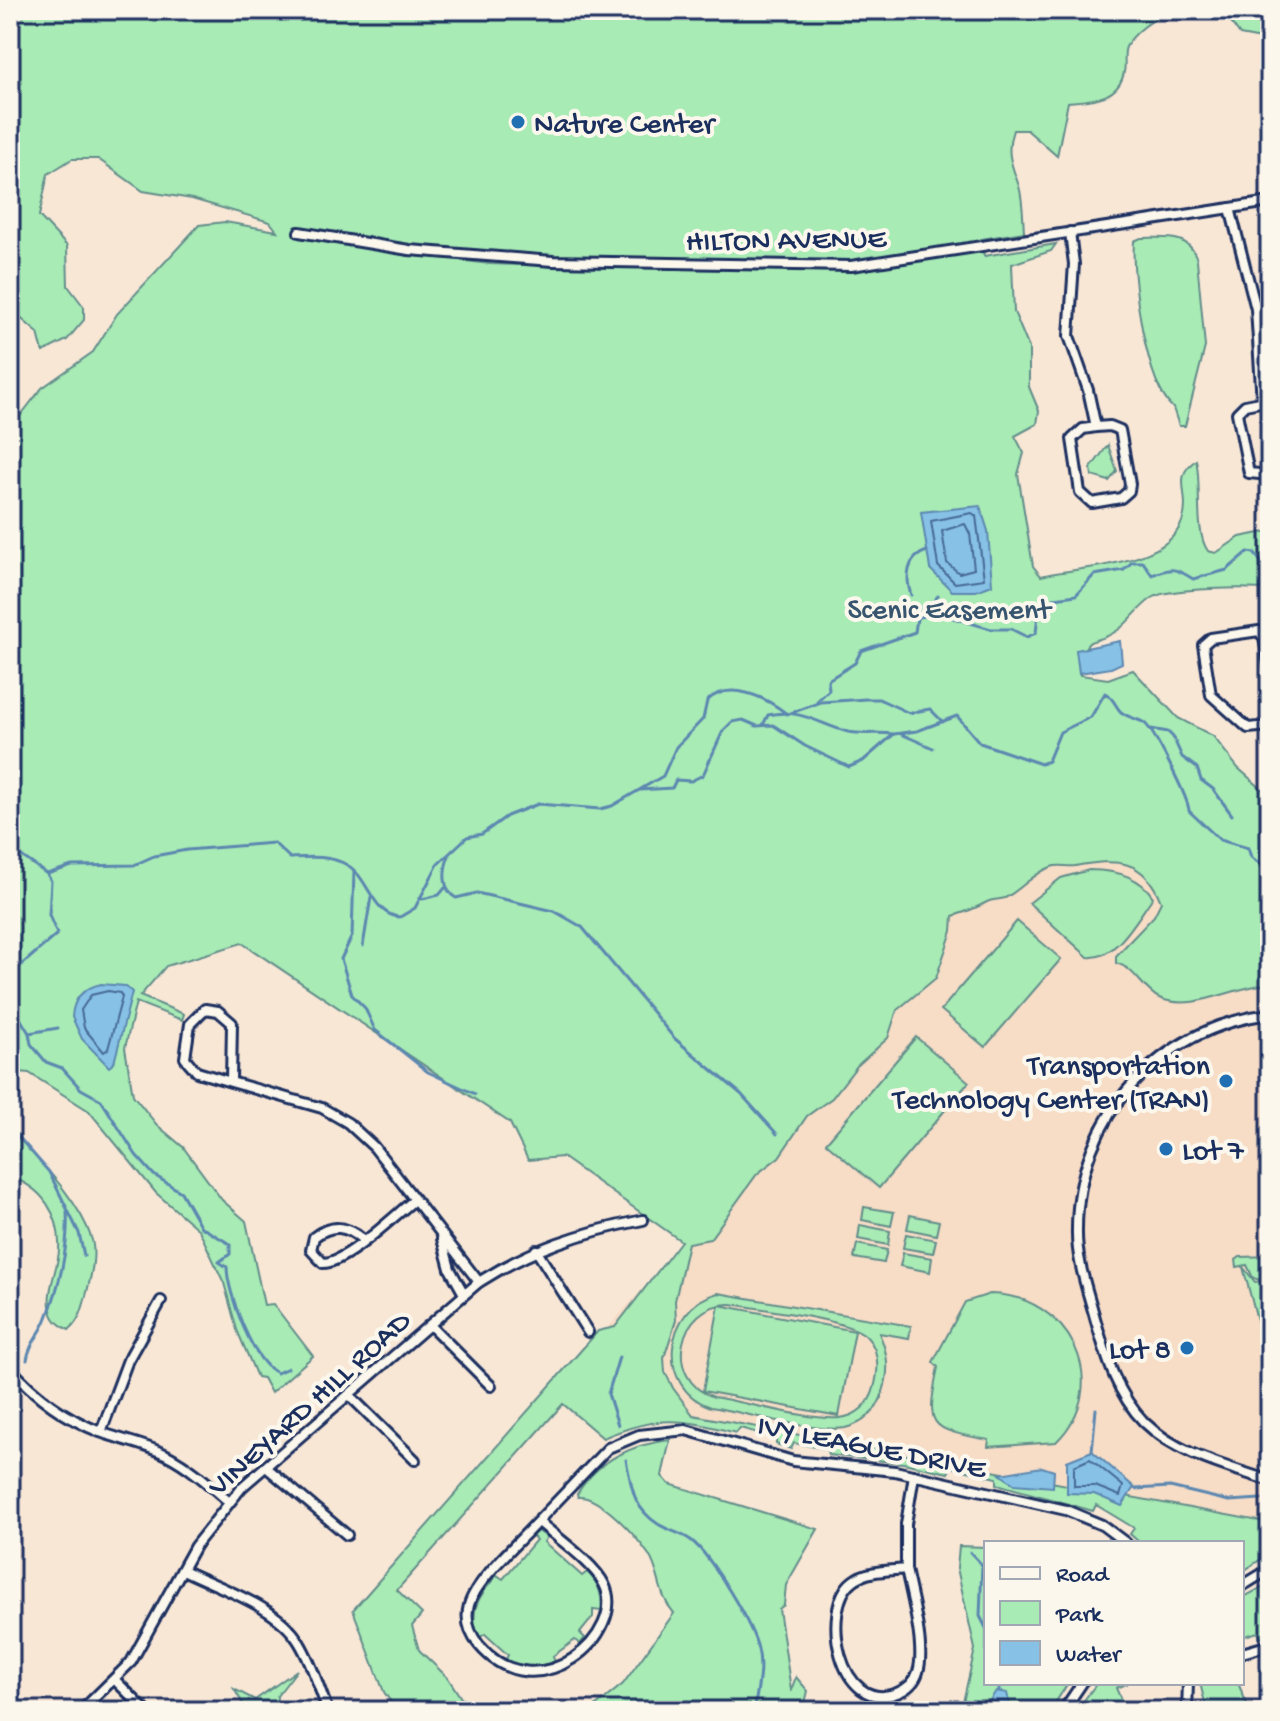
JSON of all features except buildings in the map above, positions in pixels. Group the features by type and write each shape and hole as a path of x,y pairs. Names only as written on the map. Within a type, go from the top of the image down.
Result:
{"street":[{"name":"HILTON AVENUE","path":"299,232 409,250 553,261 851,266 1270,202"},
{"path":"1230,208 1256,309 1266,401 1240,408 1238,419 1249,473 1270,475"},
{"path":"1070,232 1074,264 1069,336 1088,390 1096,427"},
{"path":"1110,426 1120,430 1129,491 1121,498 1092,503 1080,492 1072,439 1083,429 1096,427 1110,426"},
{"path":"1270,670 1263,634 1256,630 1211,638 1203,645 1214,699 1248,728 1270,726"},
{"path":"231,1082 232,1023 218,1011 205,1009 190,1024 185,1058 197,1072 231,1082 322,1108 348,1123 374,1147 441,1238 454,1247 479,1282"},
{"path":"1270,1014 1233,1020 1191,1036 1157,1058 1137,1078 1108,1116 1094,1141 1080,1188 1076,1232 1080,1262 1098,1329 1112,1371 1133,1409 1164,1438 1185,1451 1270,1481"},
{"path":"363,1240 345,1228 328,1229 314,1237 311,1250 317,1260 329,1263 363,1240 413,1201"},
{"name":"VINEYARD HILL ROAD","path":"81,1711 116,1681 144,1643 195,1546 229,1502 464,1294 479,1282 536,1250 577,1234 643,1220"},
{"path":"441,1238 450,1269 464,1294"},
{"path":"536,1250 588,1332"},
{"path":"101,1432 128,1360 161,1301"},
{"path":"430,1325 491,1386"},
{"path":"10,1368 44,1401 101,1432 175,1460 229,1502"},
{"path":"349,1395 415,1460"},
{"name":"IVY LEAGUE DRIVE","path":"538,1521 602,1580 608,1608 600,1628 562,1667 537,1673 522,1672 497,1662 484,1650 469,1629 467,1616 473,1594 594,1458 622,1441 655,1431 686,1430 813,1464 914,1475 1066,1510 1102,1525 1123,1541"},
{"path":"266,1467 347,1535"},
{"path":"906,1569 871,1573 852,1582 837,1608 846,1673 857,1688 868,1694 892,1695 903,1691 918,1672 919,1647 906,1569 906,1524 914,1475"},
{"path":"1244,1585 1270,1569"},
{"path":"183,1570 259,1608 289,1629 309,1662 328,1711"},
{"path":"1244,1652 1270,1645"},
{"path":"116,1681 146,1711"},
{"path":"1063,1711 1081,1685"},
{"path":"1187,1711 1188,1685"}],"shaded area":[{"path":"866,802 1270,871 1270,1523 679,1412 605,1331 686,1240"}],"green space":[{"name":"Scenic Easement","path":"10,10 1169,10 1145,26 1130,41 1125,50 1124,72 1116,88 1103,97 1068,102 1057,156 1027,130 1013,130 1010,152 1020,191 1024,232 981,239 984,256 1056,244 1051,251 1012,264 1014,312 1029,348 1029,387 1039,411 1037,424 1015,436 1024,453 1018,474 1033,566 1041,576 1130,560 1151,552 1169,540 1181,525 1185,504 1184,475 1196,460 1201,532 1208,551 1216,553 1240,537 1270,531 1270,590 1192,590 1154,597 1118,630 1087,645 1080,675 1108,679 1133,670 1178,718 1213,736 1238,768 1270,796 1270,984 1200,1000 1172,1002 1153,994 1128,969 1116,963 1116,956 1154,916 1161,902 1146,876 1127,864 1103,862 1054,866 1005,898 953,916 952,931 936,978 897,1010 888,1038 857,1066 832,1098 807,1116 779,1157 757,1174 710,1239 688,1243 675,1301 676,1320 664,1358 665,1372 673,1388 693,1415 1270,1523 1270,1553 1244,1571 1244,1541 1138,1541 1130,1534 1134,1528 1096,1505 1093,1511 997,1484 997,1478 951,1467 948,1473 903,1463 828,1455 827,1449 794,1443 791,1449 776,1444 776,1438 740,1428 736,1433 700,1424 654,1422 603,1438 563,1404 397,1590 422,1614 412,1626 419,1650 448,1678 461,1698 483,1711 397,1711 384,1692 353,1610 598,1331 615,1327 681,1241 562,1157 528,1160 510,1123 242,943 166,966 140,996 184,1014 182,1020 136,1002 125,1048 133,1095 157,1125 183,1147 222,1200 246,1221 264,1305 273,1304 313,1356 271,1393 263,1378 257,1377 237,1330 224,1283 199,1230 156,1193 89,1111 29,1073 10,1071 10,429 42,388 93,352 117,314 199,225 225,222 277,231 270,222 192,199 143,191 98,159 72,159 48,174 39,216 67,246 68,286 84,307 84,320 67,340 43,352 38,333 10,309","holes":["418,255 589,265 490,264"]},
{"path":"1222,10 1270,10 1270,34 1261,39 1240,35"},
{"path":"1141,238 1182,241 1194,251 1197,260 1205,347 1185,426 1179,426 1173,408 1163,395 1142,330 1134,258 1134,241"},
{"path":"1108,445 1117,471 1109,481 1092,476 1091,468"},
{"path":"1089,870 1125,875 1153,897 1116,946 1098,956 1088,957 1029,903 1061,878"},
{"path":"1017,921 1061,959 985,1047 941,1010"},
{"path":"916,1037 969,1082 879,1188 826,1143"},
{"path":"10,1128 66,1193 85,1222 93,1243 89,1286 81,1312 69,1330 54,1318 50,1302 59,1250 57,1225 40,1195 10,1177"},
{"path":"864,1207 894,1212 891,1226 862,1220"},
{"path":"910,1215 939,1221 936,1235 907,1229"},
{"path":"860,1225 890,1231 888,1245 858,1239"},
{"path":"906,1234 936,1240 933,1253 903,1248"},
{"path":"857,1244 887,1250 884,1263 854,1258"},
{"path":"903,1253 932,1258 930,1272 900,1266"},
{"path":"1270,1256 1270,1276 1264,1281 1253,1278 1247,1265 1237,1267 1236,1260 1240,1257"},
{"path":"1243,1267 1255,1282 1270,1280 1270,1330 1260,1331"},
{"path":"718,1293 911,1326 909,1338 879,1333 886,1355 887,1376 881,1399 874,1410 858,1423 845,1428 816,1428 711,1407 693,1398 681,1384 674,1367 673,1348 677,1330 686,1314 700,1301","holes":["731,1304 823,1320 866,1336 874,1348 877,1367 874,1388 866,1404 852,1415 828,1418 714,1397 698,1388 687,1376 682,1360 688,1329 698,1316 713,1307"]},
{"path":"990,1294 1018,1298 1042,1309 1061,1326 1075,1347 1082,1370 1082,1395 1073,1419 1056,1442 988,1447 989,1440 953,1432 936,1422 932,1402 938,1367 933,1362 965,1302"},
{"path":"719,1305 855,1331 839,1416 703,1391"},
{"path":"670,1440 662,1476 669,1484 818,1529 786,1585 784,1605 779,1609 791,1690 796,1677 808,1691 803,1711 590,1711 623,1684 674,1613 665,1599 653,1562 636,1538 607,1510 577,1494 595,1472 617,1456 643,1445"},
{"path":"538,1531 547,1537 544,1542 582,1576 587,1572 591,1576 600,1595 601,1611 593,1610 593,1617 580,1633 585,1638 580,1644 575,1640 553,1656 555,1662 523,1667 505,1661 508,1655 485,1634 479,1638 474,1619 485,1589 497,1575 503,1579 536,1540 532,1535"},
{"path":"959,1546 984,1547 984,1685 1067,1685 1050,1711 961,1711 975,1649 957,1568"},
{"path":"1270,1583 1270,1635 1260,1638 1258,1632 1244,1636 1244,1597"},
{"path":"297,1670 277,1696 276,1711 242,1711 245,1707 234,1689 255,1700"},
{"path":"1096,1685 1123,1685 1116,1688 1126,1711 1076,1711"},
{"path":"1200,1685 1239,1685 1250,1711 1207,1711"}],"water":[{"path":"980,506 988,531 992,585 976,591 952,591 930,569 921,512"},
{"path":"1120,641 1122,663 1079,673 1076,650"},
{"path":"101,984 125,986 132,992 114,1063 109,1067 82,1039 72,1017 74,1004 80,995"},
{"path":"1092,1451 1134,1487 1122,1506 1094,1494 1067,1493 1067,1461"},
{"path":"1042,1467 1054,1471 1053,1487 1014,1484 1000,1474"},
{"path":"996,1691 1007,1693 1011,1711 983,1711"}],"waterway":[{"path":"911,595 909,568 915,558 927,551"},
{"path":"918,617 940,614 991,629 1011,629 1027,637 1036,633 1038,614 1055,598 1076,595 1094,575 1124,570 1132,562 1143,562 1152,575 1174,570 1193,579 1227,570 1248,552 1254,553 1263,564 1270,563"},
{"path":"932,603 938,596"},
{"path":"817,701 829,690 828,680 855,663 861,651 915,632 919,606"},
{"path":"10,848 47,874 72,866 134,865 154,856 187,850 274,843 290,858 327,858 347,865 361,878 383,910 400,917 415,908 438,864 467,837 482,834 507,816 538,804 600,809 612,806 663,776 676,747 703,719 707,701 716,695 737,691 748,693 787,714"},
{"path":"640,790 672,788 676,780 691,781 703,775 723,731 732,722 743,720 757,726 773,725 805,746 849,767 863,761 894,734 917,731 957,716 980,743 1041,764 1048,761 1060,732 1091,717 1105,693 1121,712 1148,727 1170,764 1189,811 1220,840 1248,848 1251,857 1270,871"},
{"path":"791,713 821,702 879,699 909,713 930,709 943,722"},
{"path":"763,725 768,715 780,713 810,718 848,732 893,734"},
{"path":"1151,729 1168,732 1173,737 1182,757 1197,768 1201,780 1213,789 1232,815"},
{"path":"901,734 933,748"},
{"path":"449,856 445,879 448,890 456,898 477,893 554,911 582,927 674,1038 741,1094 777,1134"},
{"path":"354,871 352,936 341,959 352,995 365,1008 375,1030 428,1072 475,1094"},
{"path":"10,975 57,934 49,915 51,881 47,874"},
{"path":"422,899 439,895 445,888"},
{"path":"363,946 371,897"},
{"path":"10,986 10,994"},
{"path":"10,1002 29,1033 31,1044 46,1062 62,1068 81,1089 101,1100 136,1155 154,1175 181,1192 201,1227 230,1244 230,1254 219,1262 227,1267 231,1293 243,1326 268,1367 277,1373 288,1368"},
{"path":"29,1033 58,1028"},
{"path":"10,1127 49,1172 79,1233 84,1256"},
{"path":"27,1360 46,1320 59,1281 65,1253 67,1212"},
{"path":"618,1425 608,1394 619,1357"},
{"path":"1092,1451 1096,1409"},
{"path":"626,1460 634,1496 643,1511 658,1524 688,1538 700,1549 720,1576 755,1638 760,1664 754,1711"},
{"path":"1135,1489 1170,1487 1229,1501 1261,1499"},
{"path":"970,1552 982,1565 980,1616 984,1624"},
{"path":"999,1685 999,1690"}],"place":[{"name":"Nature Center","path":"518,122"},
{"name":"Transportation Technology Center (TRAN)","path":"1226,1081"},
{"name":"Lot 7","path":"1166,1149"},
{"name":"Lot 8","path":"1187,1348"}]}
